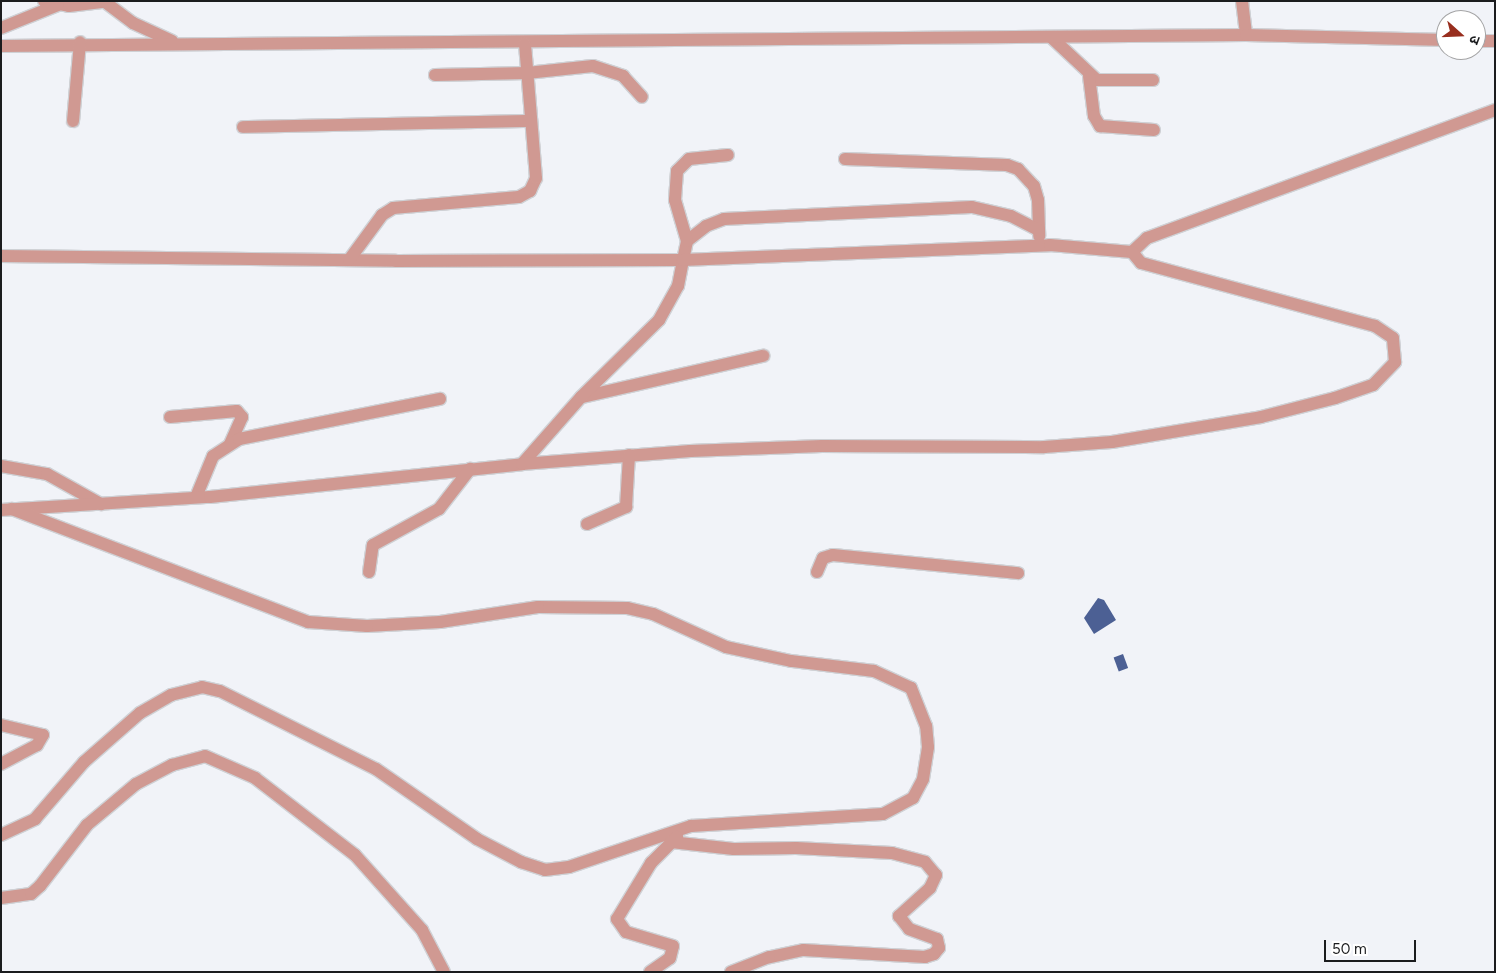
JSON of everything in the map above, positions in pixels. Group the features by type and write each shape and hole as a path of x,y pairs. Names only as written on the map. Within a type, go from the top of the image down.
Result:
{"street":[{"path":"44,1 58,5"},
{"path":"1242,1 1246,35"},
{"path":"1,28 58,5 107,2 133,23 179,44"},
{"path":"1,46 80,42 179,44 525,43 1246,35 1436,40"},
{"path":"1051,38 1089,76 1109,81 1153,80"},
{"path":"73,121 80,42"},
{"path":"349,260 382,215 393,208 518,197 530,191 536,178 525,43"},
{"path":"435,75 527,73 593,66 609,69 623,76 642,96"},
{"path":"1089,76 1094,116 1100,126 1154,130"},
{"path":"1,256 349,260 683,260 1038,246 1132,252 1148,238 1495,110"},
{"path":"242,127 530,122"},
{"path":"522,464 581,397 659,320 678,286 687,241 675,200 678,171 690,159 728,156"},
{"path":"845,159 1007,165 1018,169 1034,186 1038,200 1038,246"},
{"path":"687,241 706,226 724,219 972,207 1011,216 1039,230"},
{"path":"7,509 196,498 470,469 629,455 813,446 1044,447 1112,442 1261,417 1343,396 1373,386 1395,362 1393,338 1376,326 1141,263 1132,252"},
{"path":"581,397 763,356"},
{"path":"230,444 440,398"},
{"path":"170,417 237,410 242,417 230,444 207,465 196,498"},
{"path":"587,524 626,507 629,455"},
{"path":"1,466 48,474 102,504"},
{"path":"369,572 373,545 439,509 470,469"},
{"path":"1,835 35,819 84,762 140,713 172,695 202,688 220,691 376,769 477,839 534,867 564,869 691,826 803,821 883,814 899,808 913,798 923,779 928,747 918,701 910,688 874,671 791,661 726,647 653,614 627,608 538,607 440,622 367,626 308,622 7,509"},
{"path":"817,572 823,558 833,555 1018,573"},
{"path":"1,725 43,735 37,745 1,764"},
{"path":"1,898 30,894 40,886 87,825 136,784 172,765 205,756 255,778 355,855 422,930 444,972"},
{"path":"650,972 670,958 673,946 626,932 617,919 651,863 671,842 691,826"},
{"path":"671,842 734,849 796,848 892,854 925,862 936,875 930,888 898,916 909,929 937,939 939,948 934,954 924,957 802,950 769,957 732,972"}],"building":[{"path":"1098,598 1104,600 1116,620 1094,634 1084,618"},
{"path":"1123,654 1128,668 1119,672 1114,657"}]}
